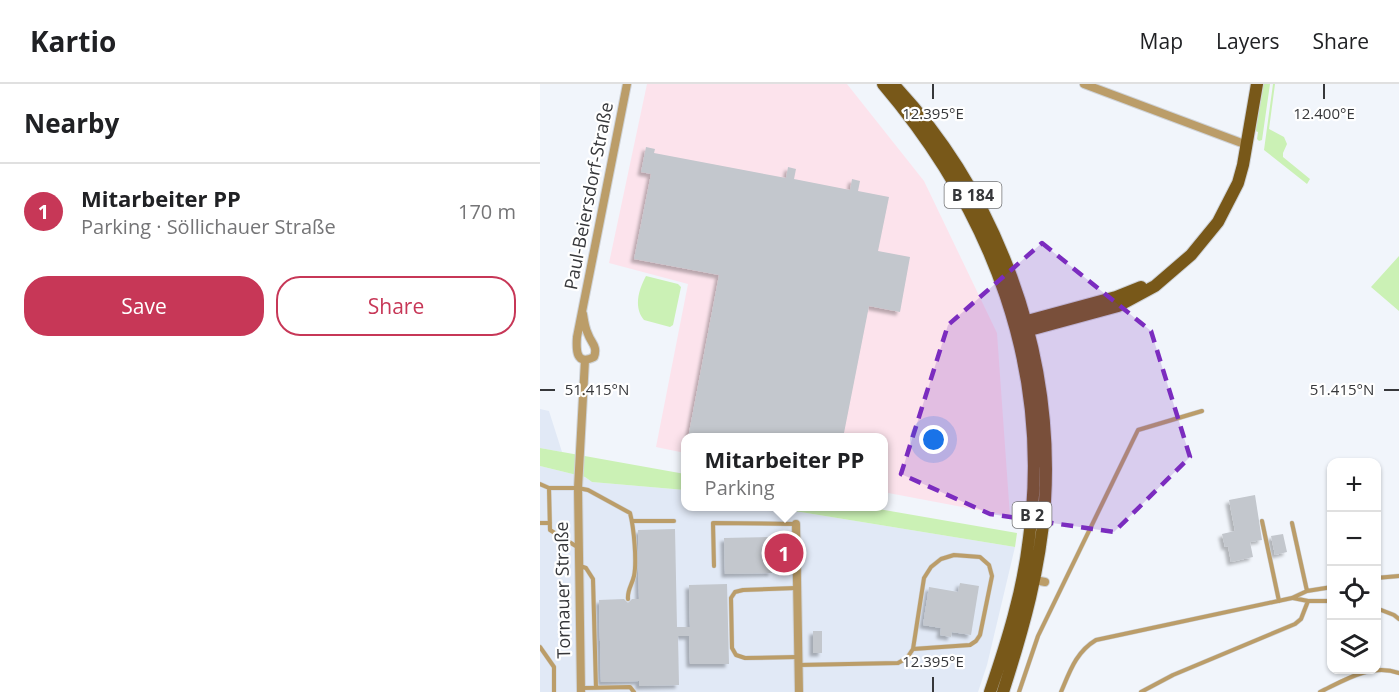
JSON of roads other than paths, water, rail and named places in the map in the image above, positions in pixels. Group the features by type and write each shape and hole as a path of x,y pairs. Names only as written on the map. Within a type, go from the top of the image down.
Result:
{"main road":[{"name":"B 184","path":"883,84 928,144 968,205 1022,327"},
{"name":"B 184","path":"893,84 936,136 968,186 1000,249 1022,327"},
{"path":"1022,327 1116,297 1166,275 1191,255 1218,222 1238,183 1257,84"},
{"name":"B 2","path":"1003,692 1040,581 1046,470 1042,403 1022,327"},
{"name":"B 2","path":"990,692 1013,620 1032,518 1033,433 1022,327"}],"street":[{"name":"Paul-Beiersdorf-Straße","path":"583,314 587,333 595,346 596,353 594,357 585,360 578,356 576,349 627,84"},
{"path":"1084,84 1247,145"},
{"name":"Paul-Beiersdorf-Straße","path":"578,488 585,360"},
{"name":"Tornauer Straße","path":"578,488 581,690"},
{"path":"795,524 799,692"}],"lane":[{"path":"1019,692 1038,636 1138,430 1202,411"},
{"path":"540,484 549,488 588,490 630,513 634,576 627,592 627,599"},
{"path":"549,488 550,530 579,548"},
{"path":"632,521 674,521"},
{"path":"1262,521 1279,601"},
{"path":"540,523 550,523"},
{"path":"714,566 713,523 795,524"},
{"path":"1292,523 1307,591"},
{"path":"797,588 735,592 731,598 732,648 736,655 745,658 799,661 898,663 907,658 913,649 924,578 931,567 941,559 954,555 980,557 989,565 992,576 980,635 976,641 970,645 913,649"},
{"path":"579,565 586,568 593,579 596,688"},
{"path":"1381,578 1399,576"},
{"path":"1061,692 1078,654 1096,640 1279,601 1307,591 1327,588"},
{"path":"1292,598 1327,601"},
{"path":"1141,692 1157,682 1295,624 1301,619 1308,601"},
{"path":"1381,610 1399,619"},
{"path":"540,647 554,667 554,692"},
{"path":"1320,692 1354,675 1368,671 1390,670 1399,673"},
{"path":"630,681 630,687 634,692"},
{"path":"581,690 630,687"}],"place":[{"name":"Mitarbeiter PP","path":"784,553"}]}
